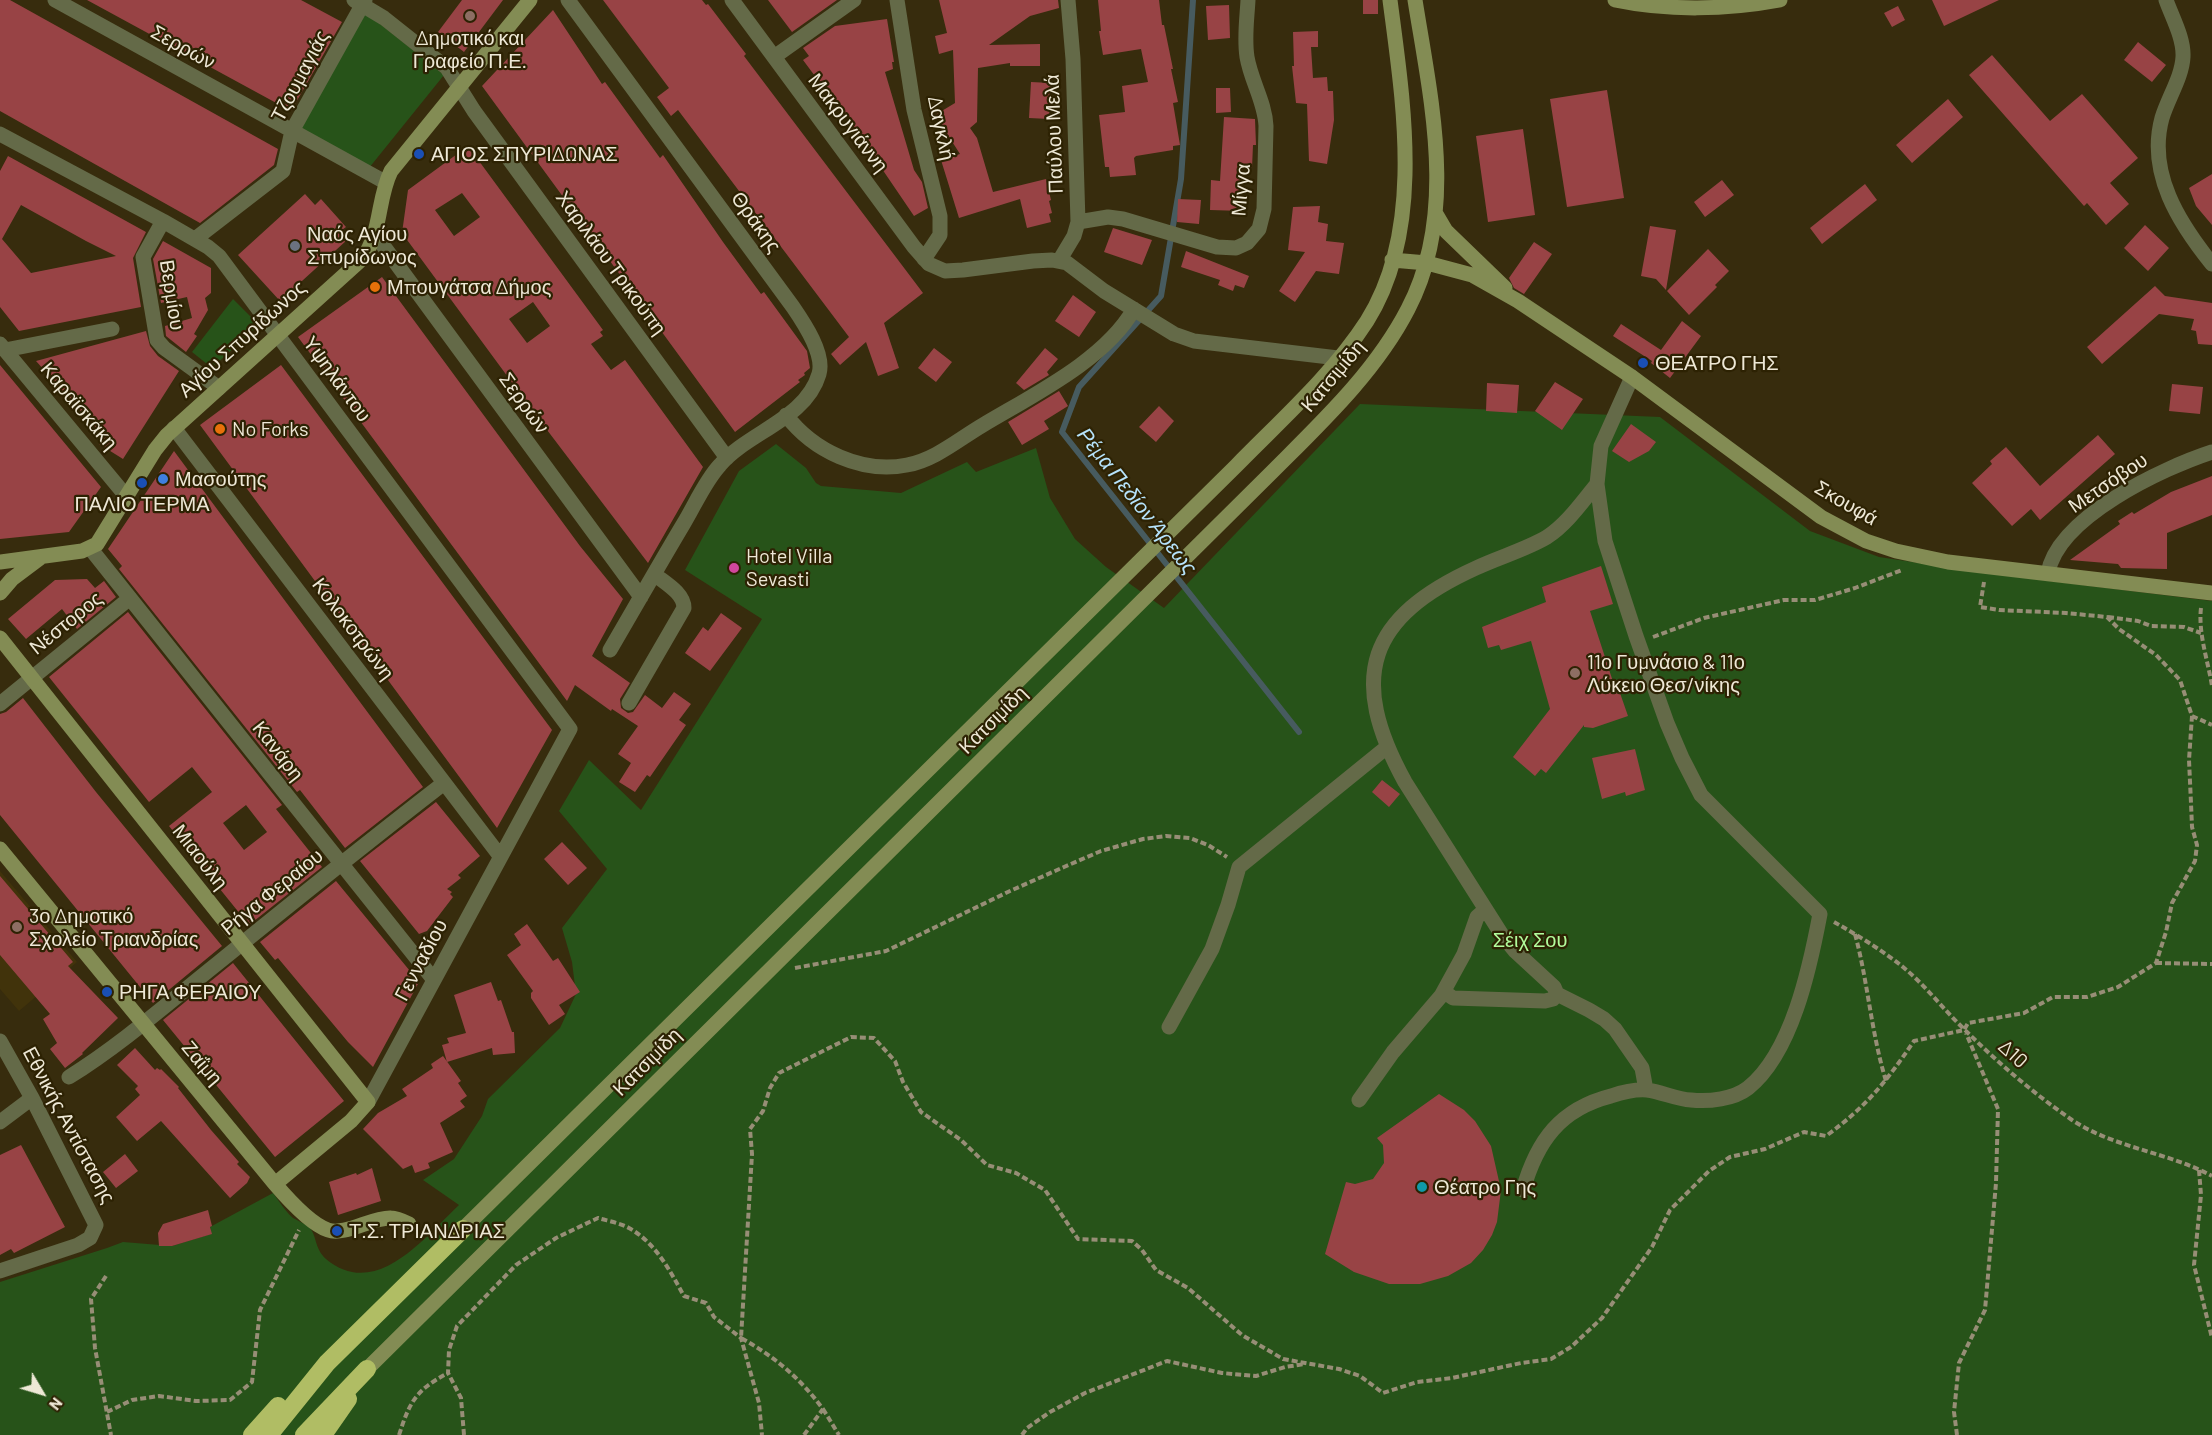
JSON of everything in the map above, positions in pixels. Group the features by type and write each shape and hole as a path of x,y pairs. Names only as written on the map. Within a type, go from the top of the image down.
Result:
{"highway":[{"path":"252,1435 282,1402 327,1363 463,1229"},
{"path":"269,1435 327,1363"},
{"path":"304,1435 367,1370"},
{"path":"323,1435 367,1370"}],"main road":[{"name":"Αγίου Σπυρίδωνος","path":"90,548 100,539 160,442 359,262 367,251 374,233 385,182 393,168 530,0"},
{"name":"Κατσιμίδη","path":"463,1229 1281,421 1357,335 1377,303 1392,260 1402,214 1405,166 1402,110 1390,0"},
{"name":"Κατσιμίδη","path":"367,1370 1151,593 1354,387 1405,315 1418,288 1427,263 1436,214 1436,146 1415,0"},
{"path":"1615,0 1687,7 1732,6 1780,0"},
{"name":"Σκουφά","path":"1436,214 1446,231 1518,301"},
{"name":"Σκουφά","path":"1392,260 1427,263 1472,275 1518,301 1632,377 1821,517 1866,541 1929,559 2208,593"},
{"path":"0,562 40,558 90,548"},
{"path":"0,593 12,579 40,558"},
{"name":"Μιαούλη","path":"0,638 368,1102"},
{"name":"Ζαΐμη","path":"0,849 275,1184 308,1216 329,1231 337,1231 380,1218 394,1217 409,1224"},
{"name":"Γενναδίου","path":"275,1184 347,1125 368,1102"}],"street":[{"name":"Σερρών","path":"55,0 385,182"},
{"name":"Θράκης","path":"568,0 793,307 807,329 818,354 820,369 813,388 786,415 727,458 714,473 610,650"},
{"name":"Μακρυγιάννη","path":"732,0 929,263"},
{"path":"774,57 854,0"},
{"name":"Δαγκλή","path":"897,0 914,110 940,216 940,235 929,263"},
{"name":"Παύλου Μελά","path":"1059,261 1076,232 1078,222 1073,59 1068,0"},
{"name":"Μίγγα","path":"1078,222 1101,217 1115,217 1221,248 1240,247 1256,233 1262,217 1266,118 1247,59 1245,41 1248,0"},
{"path":"2166,0 2182,44 2183,56 2158,134 2160,165 2175,211 2212,264"},
{"name":"Τζουμαγιάς","path":"195,239 280,175 285,167 292,131 361,2"},
{"name":"Χαριλάου Τρικούπη","path":"361,2 447,68 474,111 727,458"},
{"name":"Υψηλάντου","path":"0,135 163,220 219,256 570,729"},
{"name":"Βερμίου","path":"163,220 143,257 157,340 164,348 219,388"},
{"name":"Σερρών","path":"374,233 640,597"},
{"path":"929,263 952,271 1015,263 1059,261 1078,270 1104,291 1174,334 1194,341 1338,358"},
{"path":"786,415 816,444 848,460 880,467 910,465 934,455 1060,379 1141,313"},
{"path":"3,347 112,328"},
{"name":"Καραϊσκάκη","path":"3,347 126,496"},
{"path":"1523,1190 1535,1154 1551,1131 1565,1119 1599,1099 1635,1090 1646,1090 1691,1100 1719,1099 1747,1088 1774,1056 1788,1030 1800,998 1820,914 1701,795 1671,732 1638,642 1605,541 1597,484 1601,446 1632,377"},
{"name":"Κολοκοτρώνη","path":"174,428 500,856"},
{"name":"Μετσόβου","path":"2048,573 2054,554 2065,539 2104,506 2157,473 2212,452"},
{"path":"1597,484 1554,532 1528,546 1476,568 1415,605 1393,626 1379,649 1373,676 1377,710 1388,747 1405,782 1485,910 1515,951 1553,985 1557,994 1596,1014 1615,1029 1642,1068 1646,1090"},
{"name":"Κανάρη","path":"90,548 434,980"},
{"path":"629,703 684,608 680,595 654,574"},
{"name":"Νέστορος","path":"0,704 130,598"},
{"name":"Γενναδίου","path":"368,1102 570,729"},
{"path":"1169,1027 1212,949 1239,867 1388,747"},
{"name":"Ρήγα Φεραίου","path":"69,1077 92,1063 142,1024 340,863 444,783"},
{"path":"1359,1100 1393,1052 1441,996 1461,961 1478,917 1485,910"},
{"path":"1441,996 1446,993 1453,998 1545,1001 1552,1000 1557,994"},
{"name":"Εθνικής Αντίστασης","path":"0,1041 95,1221 95,1230 90,1238 78,1245 0,1270"},
{"path":"0,1122 32,1098"}],"path":[{"path":"1638,642 1704,618 1784,600 1815,600 1855,588 1929,559"},
{"path":"1987,566 1980,607 1999,610 2066,612 2138,621 2151,626 2184,627 2201,633"},
{"path":"2208,593 2200,620 2212,686"},
{"path":"2107,617 2119,629 2156,655 2180,680 2192,716 2189,760 2192,827 2197,845 2196,861 2172,903 2156,963"},
{"path":"2192,716 2212,725"},
{"path":"765,974 886,951 1064,867 1101,851 1143,839 1179,836 1200,841 1217,850 1239,867"},
{"name":"Δ10","path":"1820,914 1855,934 1904,968 1964,1030 2020,1081 2075,1121 2118,1142 2199,1169 2212,1176"},
{"path":"1855,934 1861,956 1877,1052 1887,1081"},
{"path":"762,1435 759,1403 741,1338 752,1154 750,1129 763,1111 770,1088 779,1073 851,1037 874,1038 895,1061 903,1082 921,1112 961,1140 987,1165 1016,1173 1045,1190 1078,1239 1132,1240 1156,1270 1188,1288 1242,1335 1283,1359 1339,1369 1360,1376 1383,1393 1417,1382 1452,1378 1521,1362 1551,1359 1572,1347 1602,1318 1652,1247 1670,1210 1709,1171 1730,1157 1765,1149 1804,1132 1826,1136 1855,1115 1887,1081 1914,1041 1964,1030 1968,1023 2024,1013 2053,997 2087,997 2118,987 2156,963 2212,964"},
{"path":"1957,1435 1954,1412 1959,1363 1984,1310 1996,1183 1998,1109 1964,1030"},
{"path":"2199,1169 2201,1196 2194,1265 2212,1338"},
{"path":"107,1412 132,1400 159,1396 196,1401 230,1400 252,1382 260,1310 308,1216"},
{"path":"464,1435 461,1398 448,1373 449,1350 457,1326 516,1265 556,1238 598,1218 629,1227 651,1245 667,1266 684,1296 706,1303 714,1317 741,1338 771,1356 799,1380 823,1409 839,1435"},
{"path":"106,1276 91,1299 95,1348 111,1435"},
{"path":"1022,1435 1027,1428 1050,1412 1085,1393 1167,1362 1256,1376 1285,1366 1309,1364"},
{"path":"399,1435 409,1406 427,1384 448,1373"},
{"path":"804,1435 823,1409"}],"shaded area":[{"path":"0,871 77,962 19,1011 0,989"}],"green space":[{"path":"364,11 444,75 369,168 297,128"},
{"path":"233,299 259,325 212,368 192,352"},
{"name":"Σέιχ Σου","path":"1360,404 1660,417 1810,531 1879,557 1993,574 2212,601 2212,1435 0,1435 0,1282 123,1242 172,1246 211,1234 210,1227 273,1193 293,1218 309,1227 319,1250 326,1259 345,1270 363,1273 381,1269 398,1260 431,1233 459,1205 423,1180 454,1159 482,1116 488,1099 560,1028 576,994 572,962 562,928 607,869 559,811 589,760 641,810 762,619 685,570 739,471 776,444 806,468 816,483 821,486 901,493 967,462 976,472 1036,448 1050,498 1075,539 1106,567 1164,608"}],"building":[{"path":"0,0 10,0 278,149 274,165 200,223 0,111"},
{"path":"87,0 301,0 342,22 291,111"},
{"name":"Δημοτικό και Γραφείο Π.Ε.","path":"462,0 503,0 464,52 438,32"},
{"path":"603,0 702,0 706,5 708,4 746,54 744,56 923,293 884,323 899,368 878,376 866,342 840,365 831,354 849,337 678,110 671,116 657,97 669,88"},
{"path":"768,0 837,0 792,32"},
{"path":"939,0 1058,0 1059,8 1030,16 989,45 1040,44 1040,66 1010,66 1010,63 978,68 977,122 970,128 977,138 993,192 1046,179 1051,200 1049,201 1052,213 1049,214 1051,222 1027,228 1020,199 959,218 941,160 960,154 935,115 955,103 953,50 939,54 935,36 947,33"},
{"path":"1098,0 1159,0 1178,102 1173,103 1180,145 1173,146 1173,150 1136,156 1134,158 1136,175 1110,177 1109,167 1105,167 1099,115 1125,112 1122,86 1148,82 1141,49 1103,55 1099,31 1101,31"},
{"path":"1363,0 1378,0 1378,14 1363,14"},
{"path":"1932,0 1999,0 1944,26"},
{"path":"1229,5 1230,38 1208,40 1206,6"},
{"path":"1898,6 1905,20 1892,27 1884,13"},
{"path":"553,10 602,84 605,82 660,158 663,155 761,294 764,292 807,351 810,368 798,380 800,382 735,432 482,86"},
{"path":"887,19 894,62 892,62 893,69 885,72 914,170 922,182 928,208 914,216 861,138 803,60 809,56 803,48 835,26"},
{"path":"1318,31 1318,47 1311,47 1313,78 1327,77 1328,91 1333,91 1334,120 1327,164 1309,161 1307,104 1296,103 1292,66 1294,66 1293,32"},
{"path":"2138,42 2166,65 2152,82 2124,60"},
{"path":"1992,55 2050,121 2082,94 2138,158 2110,183 2129,204 2106,225 2087,203 2084,206 1969,75"},
{"path":"1031,82 1051,83 1049,119 1029,118"},
{"path":"1216,88 1230,88 1231,112 1216,113"},
{"path":"1607,90 1624,198 1567,207 1550,99"},
{"path":"1948,99 1963,117 1912,163 1896,145"},
{"path":"1224,117 1255,119 1256,145 1253,145 1252,168 1243,167 1243,211 1210,210 1211,180 1220,181"},
{"path":"1523,129 1535,215 1488,222 1476,136"},
{"path":"468,146 603,330 600,332 603,336 591,344 611,370 625,360 703,467 648,563 402,233 408,190","holes":["462,193 480,217 454,236 435,210","533,302 550,326 527,343 509,319"]},
{"path":"8,156 146,232 133,258 141,307 19,331 0,307 0,171","holes":["21,205 116,256 31,273 2,239"]},
{"path":"2212,174 2212,225 2196,206 2189,188"},
{"path":"1722,180 1734,195 1705,217 1694,202"},
{"path":"1865,184 1877,200 1822,244 1810,228"},
{"name":"Ναός Αγίου Σπυρίδωνος","path":"305,194 315,205 321,199 346,227 339,232 347,240 280,301 238,255"},
{"path":"1178,199 1201,200 1199,224 1177,222"},
{"path":"1320,206 1318,222 1328,224 1326,241 1344,243 1339,274 1316,271 1295,302 1279,291 1305,252 1288,250 1293,207"},
{"path":"2145,225 2169,248 2148,271 2124,248"},
{"path":"1650,226 1676,230 1666,290 1656,279 1641,276"},
{"path":"1113,228 1152,240 1142,265 1104,252"},
{"path":"163,241 211,268 211,293 205,298 208,310 194,334 197,336 186,352 166,336 165,326 192,318 187,297 161,303 153,259"},
{"path":"1534,242 1552,254 1524,294 1514,288 1509,278"},
{"path":"1708,249 1729,271 1715,285 1717,287 1689,315 1667,291"},
{"path":"1186,251 1249,276 1244,288 1235,285 1233,291 1218,285 1220,280 1181,267"},
{"path":"382,277 580,546 623,599 592,656 630,683 620,699 621,708 628,713 633,712 645,695 662,708 674,692 691,704 679,720 686,725 650,777 647,775 635,792 619,782 631,763 618,754 638,726 612,709 611,711 575,685 567,701 298,337"},
{"path":"2155,286 2165,296 2212,303 2212,345 2198,344 2196,331 2191,330 2194,319 2159,314 2102,364 2087,347"},
{"path":"1073,295 1096,312 1079,337 1055,321"},
{"path":"1682,321 1701,336 1670,378 1651,363 1652,361 1613,336 1621,324 1661,350"},
{"path":"146,331 150,346 158,356 179,371 123,459 99,444 103,438 94,432 97,429 36,361"},
{"path":"934,348 952,362 936,382 918,368"},
{"path":"1045,348 1058,359 1047,372 1049,375 1024,390 1016,383"},
{"path":"0,365 101,487 69,532 0,539"},
{"path":"281,365 552,730 497,828 200,425"},
{"path":"1555,382 1583,399 1562,430 1535,411"},
{"path":"1487,383 1519,385 1517,413 1486,411"},
{"path":"2172,384 2203,387 2200,414 2169,411"},
{"path":"1059,391 1068,406 1044,421 1049,429 1022,445 1008,422"},
{"path":"1159,406 1174,421 1156,442 1139,427"},
{"path":"1631,424 1656,442 1649,451 1629,462 1612,451"},
{"path":"2098,435 2115,454 2040,520 2031,509 2012,526 1972,483 1992,464 1990,461 2006,447 2040,486"},
{"path":"174,451 423,787 345,848 300,790 297,792 119,569 122,566 108,549"},
{"path":"2212,476 2212,515 2167,533 2167,569 2121,568 2118,564 2070,560 2120,524 2118,521 2132,512 2134,514 2171,492"},
{"name":"11ο Γυμνάσιο & 11ο Λύκειο Θεσ/νίκης","path":"1601,566 1613,604 1590,611 1617,694 1620,693 1628,716 1593,728 1584,727 1584,725 1546,773 1541,769 1535,776 1513,757 1550,709 1531,641 1501,650 1499,645 1488,648 1482,627 1546,602 1542,587"},
{"path":"87,579 95,588 104,581 116,597 77,629 62,609 26,639 8,619 55,580"},
{"path":"128,612 282,805 276,809 322,867 249,925 169,826 212,792 192,767 149,802 49,677","holes":["246,805 267,832 244,850 223,823"]},
{"path":"721,613 742,628 710,671 685,653 703,627 708,631"},
{"path":"23,698 96,792 222,946 153,1003 0,815 0,714"},
{"path":"1635,749 1645,790 1626,796 1625,792 1602,799 1592,758"},
{"path":"1382,780 1400,794 1389,807 1372,792"},
{"path":"436,802 480,856 458,875 461,878 447,889 452,892 450,894 453,897 427,931 419,934 360,861"},
{"path":"562,842 587,868 568,885 544,859"},
{"path":"0,876 73,962 68,966 118,1018 83,1054 65,1068 50,1049 57,1043 43,1019 50,1014 0,955"},
{"path":"336,881 419,982 373,1067 348,1042 278,958 275,960 260,942"},
{"path":"527,924 553,961 558,958 580,992 559,1005 565,1014 549,1025 531,998 533,991 507,955 521,945 514,934"},
{"path":"233,963 344,1101 275,1157 163,1020"},
{"path":"491,982 498,1001 501,1000 512,1032 514,1032 515,1053 493,1055 492,1048 447,1062 442,1045 449,1043 447,1038 466,1033 454,995"},
{"path":"135,1048 155,1070 161,1069 179,1087 211,1130 239,1162 237,1164 250,1177 247,1183 230,1198 161,1121 137,1141 116,1117 140,1095 135,1089 138,1086 117,1065"},
{"path":"443,1056 461,1081 458,1083 467,1096 460,1101 465,1107 440,1123 453,1152 428,1163 430,1168 415,1173 412,1165 403,1169 363,1129 378,1113 407,1096 402,1089 433,1068 431,1064"},
{"name":"Θέατρο Γης","path":"1439,1094 1464,1110 1475,1121 1491,1146 1501,1190 1497,1222 1492,1235 1483,1250 1471,1263 1448,1276 1420,1284 1389,1284 1354,1272 1325,1254 1346,1182 1355,1184 1373,1179 1384,1163 1383,1145 1377,1138"},
{"path":"21,1145 65,1227 14,1253 11,1249 0,1255 0,1155"},
{"path":"125,1154 138,1171 116,1188 103,1172"},
{"path":"372,1168 381,1201 338,1215 329,1182 356,1173 357,1175"},
{"path":"208,1210 212,1234 172,1246 159,1246 158,1233 163,1224"}],"waterway":[{"name":"Ρέμα Πεδίον Άρεως","path":"1193,0 1181,179 1161,296 1079,387 1062,432 1299,732"}],"place":[{"name":"Δημοτικό και Γραφείο Π.Ε.","path":"470,16"},
{"name":"ΑΓΙΟΣ ΣΠΥΡΙΔΩΝΑΣ","path":"419,154"},
{"name":"Ναός Αγίου Σπυρίδωνος","path":"295,246"},
{"name":"Μπουγάτσα Δήμος","path":"375,287"},
{"name":"ΘΕΑΤΡΟ ΓΗΣ","path":"1643,363"},
{"name":"No Forks","path":"220,429"},
{"name":"Μασούτης","path":"163,479"},
{"name":"ΠΑΛΙΟ ΤΕΡΜΑ","path":"142,483"},
{"name":"Hotel Villa Sevasti","path":"734,568"},
{"name":"11ο Γυμνάσιο & 11ο Λύκειο Θεσ/νίκης","path":"1575,673"},
{"name":"3ο Δημοτικό Σχολείο Τριανδρίας","path":"17,927"},
{"name":"ΡΗΓΑ ΦΕΡΑΙΟΥ","path":"107,992"},
{"name":"Θέατρο Γης","path":"1422,1187"},
{"name":"Τ.Σ. ΤΡΙΑΝΔΡΙΑΣ","path":"337,1231"}]}
